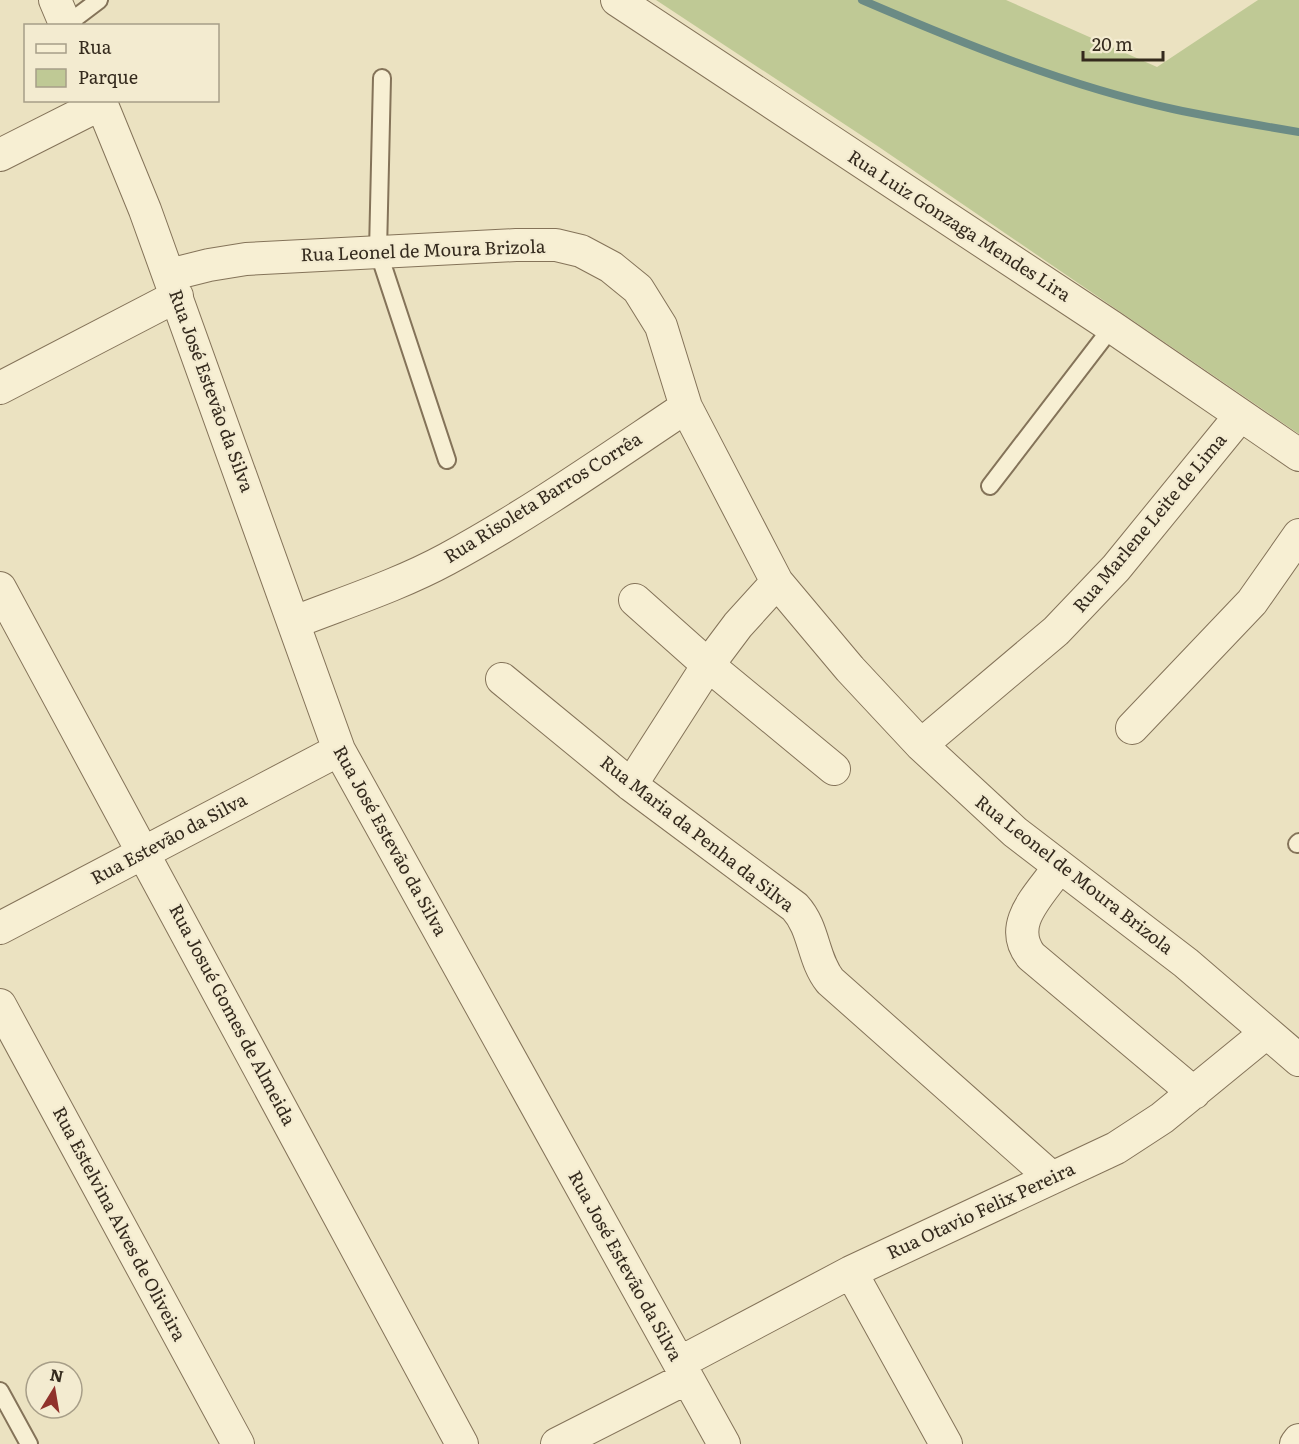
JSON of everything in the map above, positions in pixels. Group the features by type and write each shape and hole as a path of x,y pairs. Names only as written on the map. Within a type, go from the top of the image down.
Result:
{"street":[{"path":"55,0 66,24"},
{"name":"Rua Luiz Gonzaga Mendes Lira","path":"617,0 1112,327 1299,455"},
{"path":"0,155 100,102"},
{"name":"Rua José Estevão da Silva","path":"100,102 173,286 339,750 724,1444"},
{"name":"Rua Leonel de Moura Brizola","path":"0,388 173,286 246,260 516,245 556,245 581,251 611,267 638,289 661,326 686,407 777,582 850,669 921,745 968,791 1059,867 1186,963 1299,1060"},
{"name":"Rua Risoleta Barros Corrêa","path":"295,622 388,586 446,560 546,500 686,407"},
{"name":"Rua Marlene Leite de Lima","path":"921,745 1056,631 1116,568 1240,416"},
{"path":"1132,728 1252,602 1299,535"},
{"path":"631,785 708,665 738,626 777,582"},
{"name":"Rua Josué Gomes de Almeida","path":"0,588 462,1444"},
{"path":"635,600 708,665 834,769"},
{"name":"Rua Maria da Penha da Silva","path":"502,679 631,785 795,907 810,928 820,968 830,981 1052,1178"},
{"name":"Rua Estevão da Silva","path":"0,928 339,750"},
{"path":"1059,867 1027,913 1021,934 1022,945 1031,956 1194,1093"},
{"name":"Rua Estelvina Alves de Oliveira","path":"0,1005 238,1444"},
{"name":"Rua Otavio Felix Pereira","path":"556,1444 851,1272 1116,1148 1162,1118 1266,1033"},
{"path":"851,1272 946,1444"},
{"path":"1296,1444 1299,1440"}],"lane":[{"path":"67,24 99,0"},
{"path":"382,78 378,251 447,460"},
{"path":"990,486 1112,327"},
{"path":"0,1390 29,1444"}],"green space":[{"path":"656,0 1006,0 1157,67 1258,0 1299,0 1299,434 879,147"}],"waterway":[{"path":"862,0 1054,76 1173,109 1299,132"}]}
